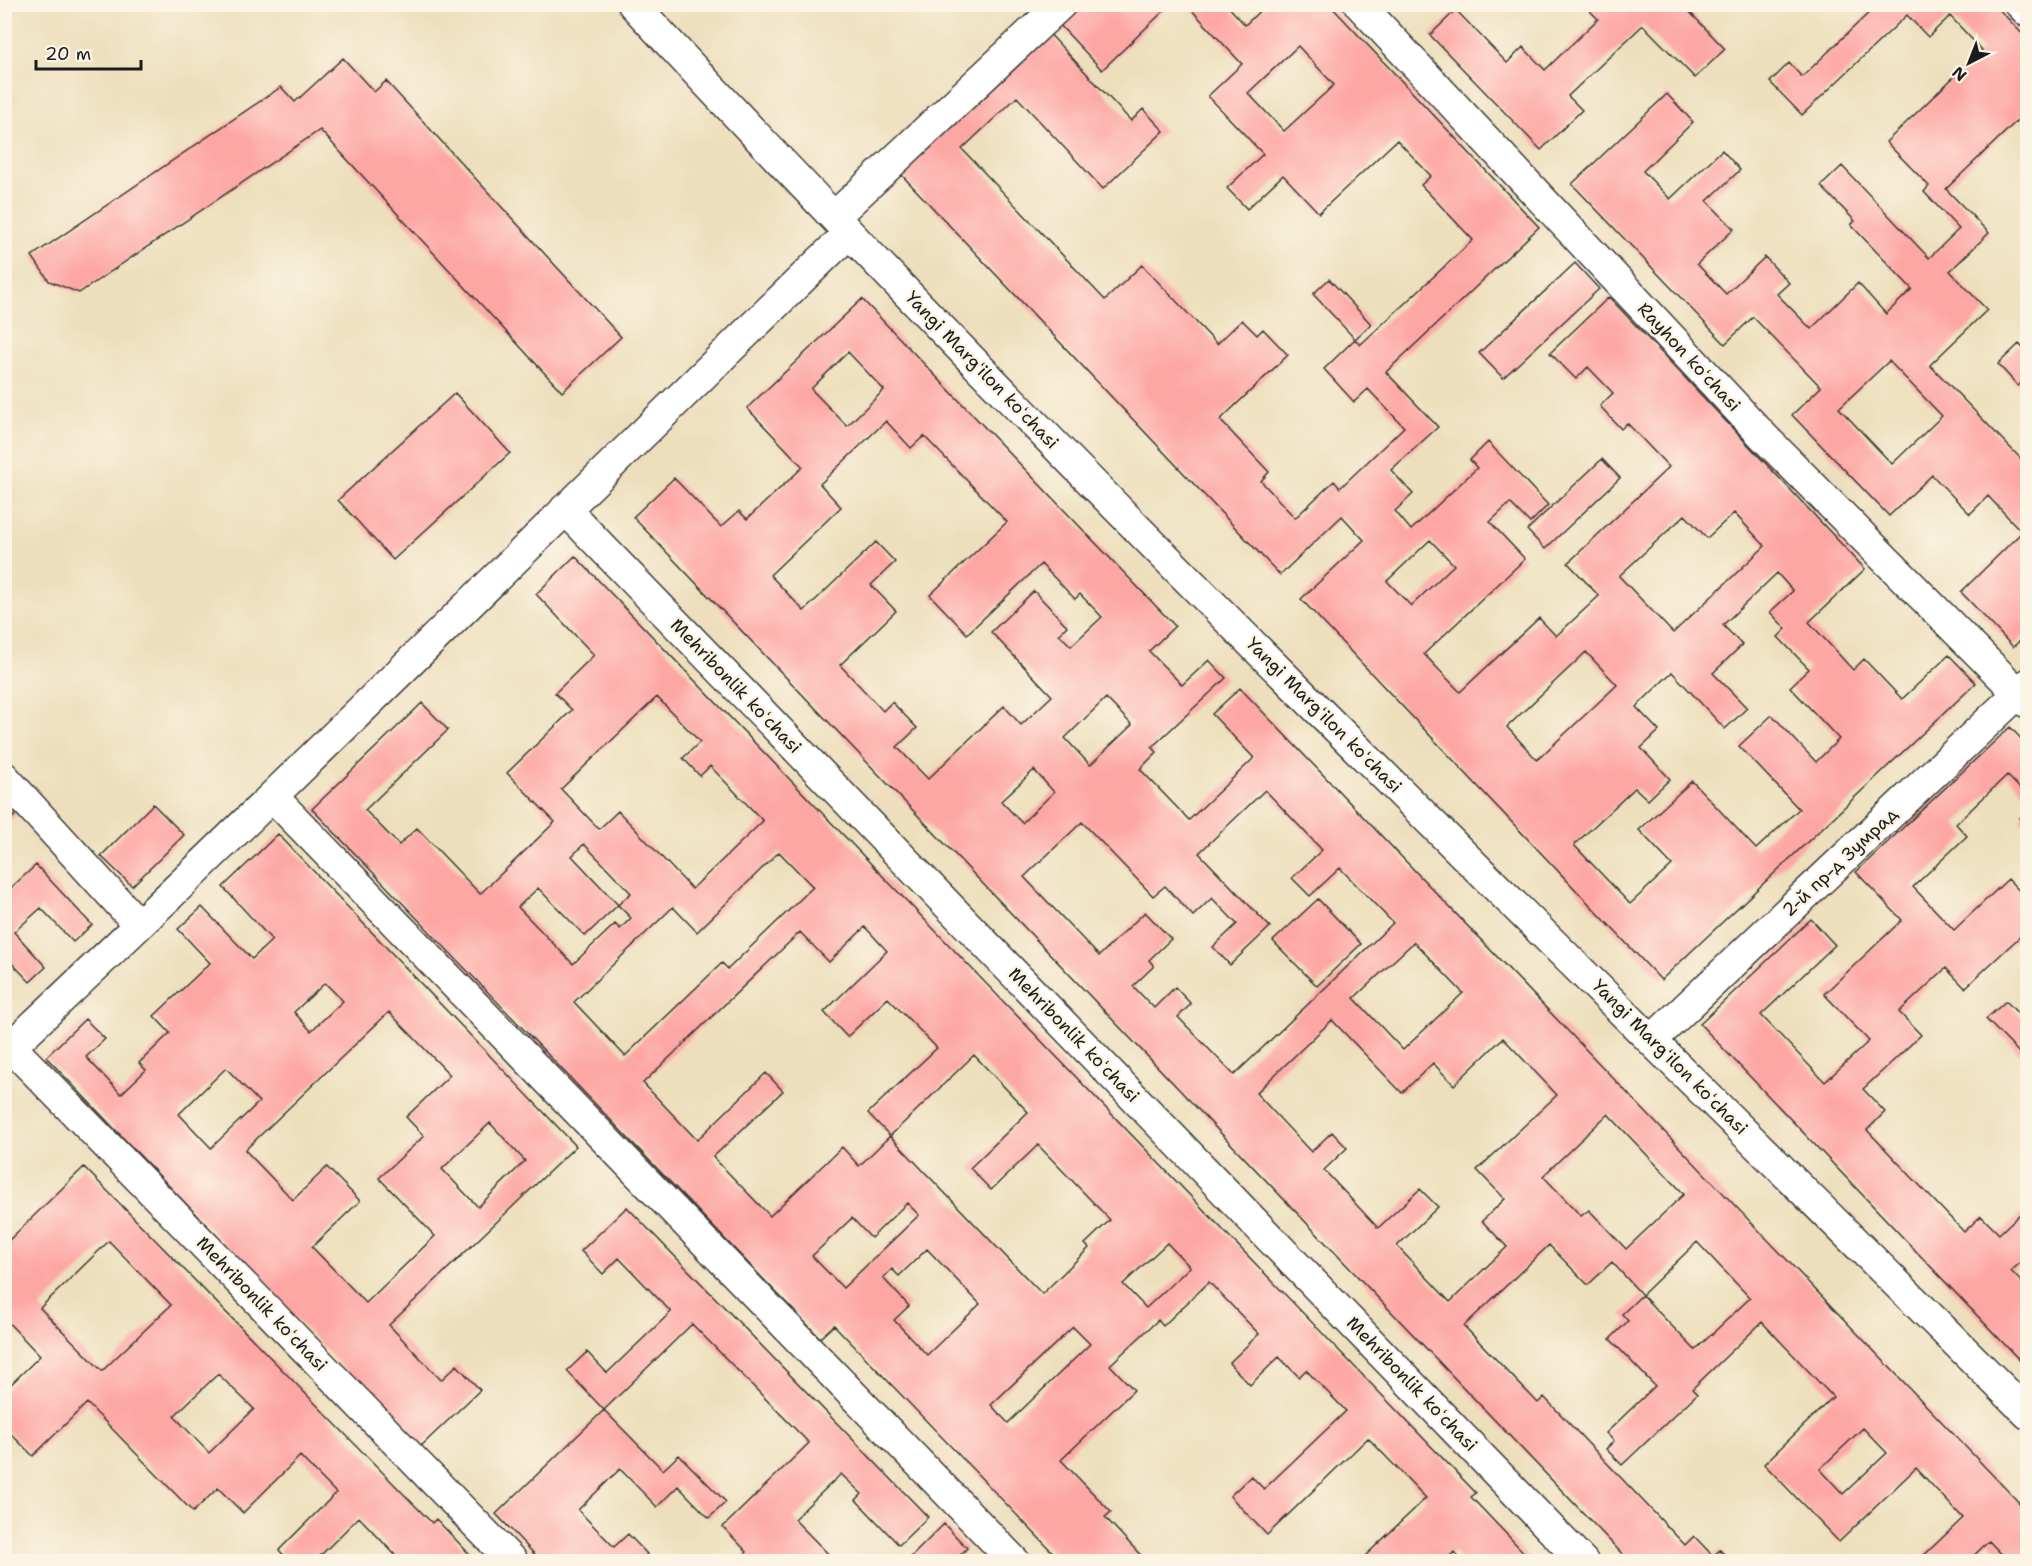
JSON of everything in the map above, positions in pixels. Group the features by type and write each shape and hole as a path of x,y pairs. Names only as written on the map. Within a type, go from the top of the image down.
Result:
{"street":[{"name":"Yangi Margʻilon koʻchasi","path":"633,4 761,142 1149,543 2028,1414"},
{"name":"Mehribonlik koʻchasi","path":"513,1562 8,1050 273,797 565,508 1061,4"},
{"name":"Rayhon koʻchasi","path":"1359,4 1764,437 2024,693"},
{"path":"2020,4 2028,12"},
{"name":"Mehribonlik koʻchasi","path":"565,508 1583,1562"},
{"name":"2-й пр-д Зумрад","path":"1652,1040 2024,693"},
{"path":"4,777 139,925"},
{"path":"273,797 1015,1562"}],"building":[{"path":"1075,4 1171,4 1102,70 1057,22"},
{"path":"1186,4 1226,4 1245,25 1267,4 1329,4 1539,227 1386,372 1438,427 1391,470 1413,494 1395,511 1411,530 1477,468 1470,460 1488,442 1548,505 1530,523 1510,503 1490,522 1525,559 1424,654 1460,692 1539,618 1556,636 1599,596 1568,563 1669,467 1627,423 1621,429 1600,406 1613,393 1588,367 1576,379 1550,353 1609,297 1865,569 1809,622 1853,670 1864,659 1902,699 1949,655 1976,683 1661,980 1301,599 1364,540 1342,516 1280,575 897,170 1046,30 1131,121 1143,109 1164,131 1103,189 1017,97 962,149 1105,300 1142,265 1217,344 1242,320 1257,335 1263,329 1288,355 1220,420 1269,472 1261,481 1295,518 1334,481 1340,488 1404,427 1368,389 1354,402 1324,369 1355,339 1360,345 1473,240 1421,185 1431,176 1397,140 1319,213 1283,175 1247,209 1227,188 1263,154 1208,96 1242,64","holes":["1298,46 1334,85 1284,131 1248,93","1734,513 1765,546 1673,633 1619,576 1685,515 1707,538","1430,540 1454,565 1411,606 1387,581","1777,573 1793,591 1770,612 1786,629 1778,637 1809,669 1790,687 1839,739 1816,762 1772,715 1739,746 1799,809 1756,849 1692,781 1639,830 1672,865 1630,904 1574,845 1635,788 1648,800 1670,779 1641,748 1659,731 1636,707 1672,672 1725,729 1747,708 1713,673 1742,645 1723,625","1586,652 1617,685 1537,760 1507,727"]},
{"path":"1583,4 1682,4 1725,49 1695,78 1643,25 1568,96 1582,110 1541,150 1430,35 1456,10 1507,63 1523,47 1545,70 1598,19"},
{"path":"1878,4 1994,4 2028,40 2028,117 2024,114 1946,189 1989,233 1950,271 1987,310 1930,365 2028,466 2028,633 2013,647 1961,592 2022,532 1988,496 1970,514 1932,475 1889,516 1792,415 1821,387 1753,317 1725,344 1572,184 1667,94 1693,122 1643,171 1670,199 1722,150 1740,170 1707,201 1734,229 1697,264 1726,294 1765,257 1789,283 1777,294 1811,329 1858,283 1886,314 1912,289 1851,225 1855,221 1821,186 1842,166 1929,258 1959,229 1924,192 1929,186 1886,142 1982,50 1950,16 1928,37 1907,15 1802,115 1770,82 1789,63 1802,77","holes":["1889,361 1942,416 1892,464 1839,408"]},
{"path":"343,58 374,92 386,81 621,337 562,392 320,130 79,293 49,281 32,256 281,87 295,102"},
{"path":"1575,263 1599,289 1503,378 1479,353"},
{"path":"1329,279 1371,324 1355,339 1313,294"},
{"path":"862,299 1175,626 1149,651 1182,685 1209,660 1226,678 1152,747 1157,752 1140,769 1189,820 1254,758 1212,714 1240,688 2028,1512 2028,1562 2009,1562 1989,1541 1967,1562 1917,1562 1963,1518 1916,1468 1839,1542 1764,1464 1833,1397 1762,1322 1692,1389 1697,1394 1622,1465 1606,1449 1614,1441 1606,1433 1655,1386 1610,1339 1628,1321 1622,1314 1642,1295 1612,1262 1588,1285 1549,1245 1464,1326 1538,1403 1544,1397 1685,1545 1694,1536 1713,1556 1720,1550 1731,1562 1630,1562 633,517 674,478 721,527 739,511 747,519 803,467 747,408","holes":["848,352 884,390 847,426 811,389","886,421 911,448 924,436 1007,522 930,595 967,634 1041,564 1075,599 1080,594 1102,617 1071,646 1059,634 1067,626 1034,591 991,632 1052,696 1021,725 1004,706 928,779 897,747 917,728 892,702 883,711 840,665 896,611 871,585 895,562 876,542 804,611 770,575 841,507 820,484","1106,698 1132,725 1090,765 1065,738","1034,770 1054,792 1022,823 1001,801","1265,790 1322,850 1292,878 1310,896 1340,868 1393,923 1234,1075 1178,1017 1191,1004 1175,987 1154,1008 1133,986 1154,966 1149,960 1171,939 1145,912 1099,956 1024,877 1082,822 1153,896 1165,886 1193,916 1212,898 1237,924 1213,947 1230,965 1270,927 1199,853","1414,942 1463,993 1403,1050 1354,998","1332,1020 1402,1093 1433,1063 1454,1085 1503,1038 1557,1095 1477,1170 1505,1199 1482,1221 1507,1247 1450,1302 1397,1246 1438,1207 1420,1189 1378,1228 1324,1170 1347,1148 1332,1132 1311,1152 1256,1093","1608,1114 1684,1194 1626,1249 1589,1210 1581,1216 1543,1176","1697,1242 1750,1298 1695,1350 1642,1295","1863,1428 1887,1453 1843,1494 1820,1469"]},
{"path":"2019,344 2028,353 2028,377 2018,386 1998,364"},
{"path":"455,393 510,453 393,560 338,500"},
{"path":"1602,459 1620,478 1545,549 1527,530"},
{"path":"575,556 1476,1493 1471,1497 1533,1562 1463,1562 1454,1552 1444,1562 1370,1562 1365,1556 1426,1498 1368,1438 1267,1535 1230,1496 1251,1476 1264,1489 1346,1411 1306,1370 1299,1377 1279,1357 1250,1385 1229,1363 1259,1334 1209,1282 1163,1326 1158,1320 1110,1365 1134,1390 1061,1460 1111,1512 1105,1517 1147,1562 1062,1562 834,1325 820,1338 312,809 422,703 448,730 365,810 399,845 417,828 480,894 555,822 507,773 572,710 555,693 594,655 536,594","holes":["657,697 700,742 683,758 700,776 710,766 763,821 692,889 618,811 599,829 561,789","584,844 631,893 618,905 572,856","779,852 813,887 728,969 722,963 625,1056 574,1002 673,907 697,932","538,888 585,936 618,905 631,918 620,929 615,924 573,964 518,907","865,927 887,951 824,1012 847,1037 888,998 937,1048 868,1113 890,1136 859,1166 842,1147 770,1216 713,1157 783,1091 766,1073 697,1140 643,1083 800,932 829,962","974,1055 1028,1112 970,1168 991,1190 1038,1145 1110,1220 1085,1244 1089,1248 1042,1294 890,1136","907,1203 919,1215 843,1288 812,1256 852,1218 871,1238","1167,1243 1190,1267 1146,1308 1123,1284","927,1249 980,1304 927,1355 894,1320 909,1306 883,1278 892,1269 899,1276","1073,1327 1090,1344 1008,1423 991,1405"]},
{"path":"2010,727 2028,746 2028,797 2007,775 1956,824 1967,836 1913,887 1954,930 2008,879 2028,900 2028,929 1965,988 1946,968 1899,1012 1921,1035 1863,1089 1885,1112 1867,1130 1964,1232 1981,1216 1999,1234 2020,1214 2028,1222 2028,1256 2011,1271 2028,1289 2028,1369 1700,1024 1811,919 1835,945 1761,1015 1825,1082 1869,1041 1824,994 1902,920 1856,872"},
{"path":"4,801 17,814 4,825"},
{"path":"153,804 184,835 132,886 101,856"},
{"path":"2028,811 2028,826 2020,818"},
{"path":"278,834 576,1146 389,1325 441,1380 457,1365 480,1390 419,1448 46,1057 85,1019 105,1039 86,1057 121,1094 146,1070 139,1063 170,1033 154,1016 210,963 178,929 202,907 252,959 272,940 223,887","holes":["325,983 343,1001 311,1031 294,1012","389,1012 450,1075 406,1117 424,1136 379,1178 435,1236 366,1303 312,1247 360,1201 327,1167 293,1200 245,1150","226,1068 259,1102 211,1148 179,1114","490,1123 525,1161 478,1207 442,1169"]},
{"path":"36,865 92,925 73,942 41,908 14,932 46,967 30,982 4,955 4,894"},
{"path":"1318,899 1361,944 1317,986 1273,941"},
{"path":"2006,1001 2028,1024 2028,1062 1986,1019"},
{"path":"84,1167 432,1523 436,1519 477,1562 392,1562 397,1557 359,1517 314,1562 290,1562 279,1550 336,1493 300,1456 243,1513 218,1488 193,1512 87,1403 33,1456 4,1427 4,1391 40,1356 5,1319 5,1244","holes":["109,1241 171,1305 102,1371 40,1308","218,1374 254,1409 209,1453 174,1416"]},
{"path":"627,1207 928,1517 899,1545 856,1500 862,1494 841,1474 794,1519 836,1562 736,1562 747,1552 723,1527 809,1443 692,1324 604,1410 567,1371 587,1352 607,1373 671,1312 619,1258 603,1274 581,1251"},
{"path":"604,1410 663,1470 679,1455 726,1502 709,1518 678,1486 657,1507 620,1469 578,1510 614,1547 628,1534 647,1554 639,1562 542,1562 496,1514"},
{"path":"944,1524 967,1548 954,1562 906,1562"}]}
